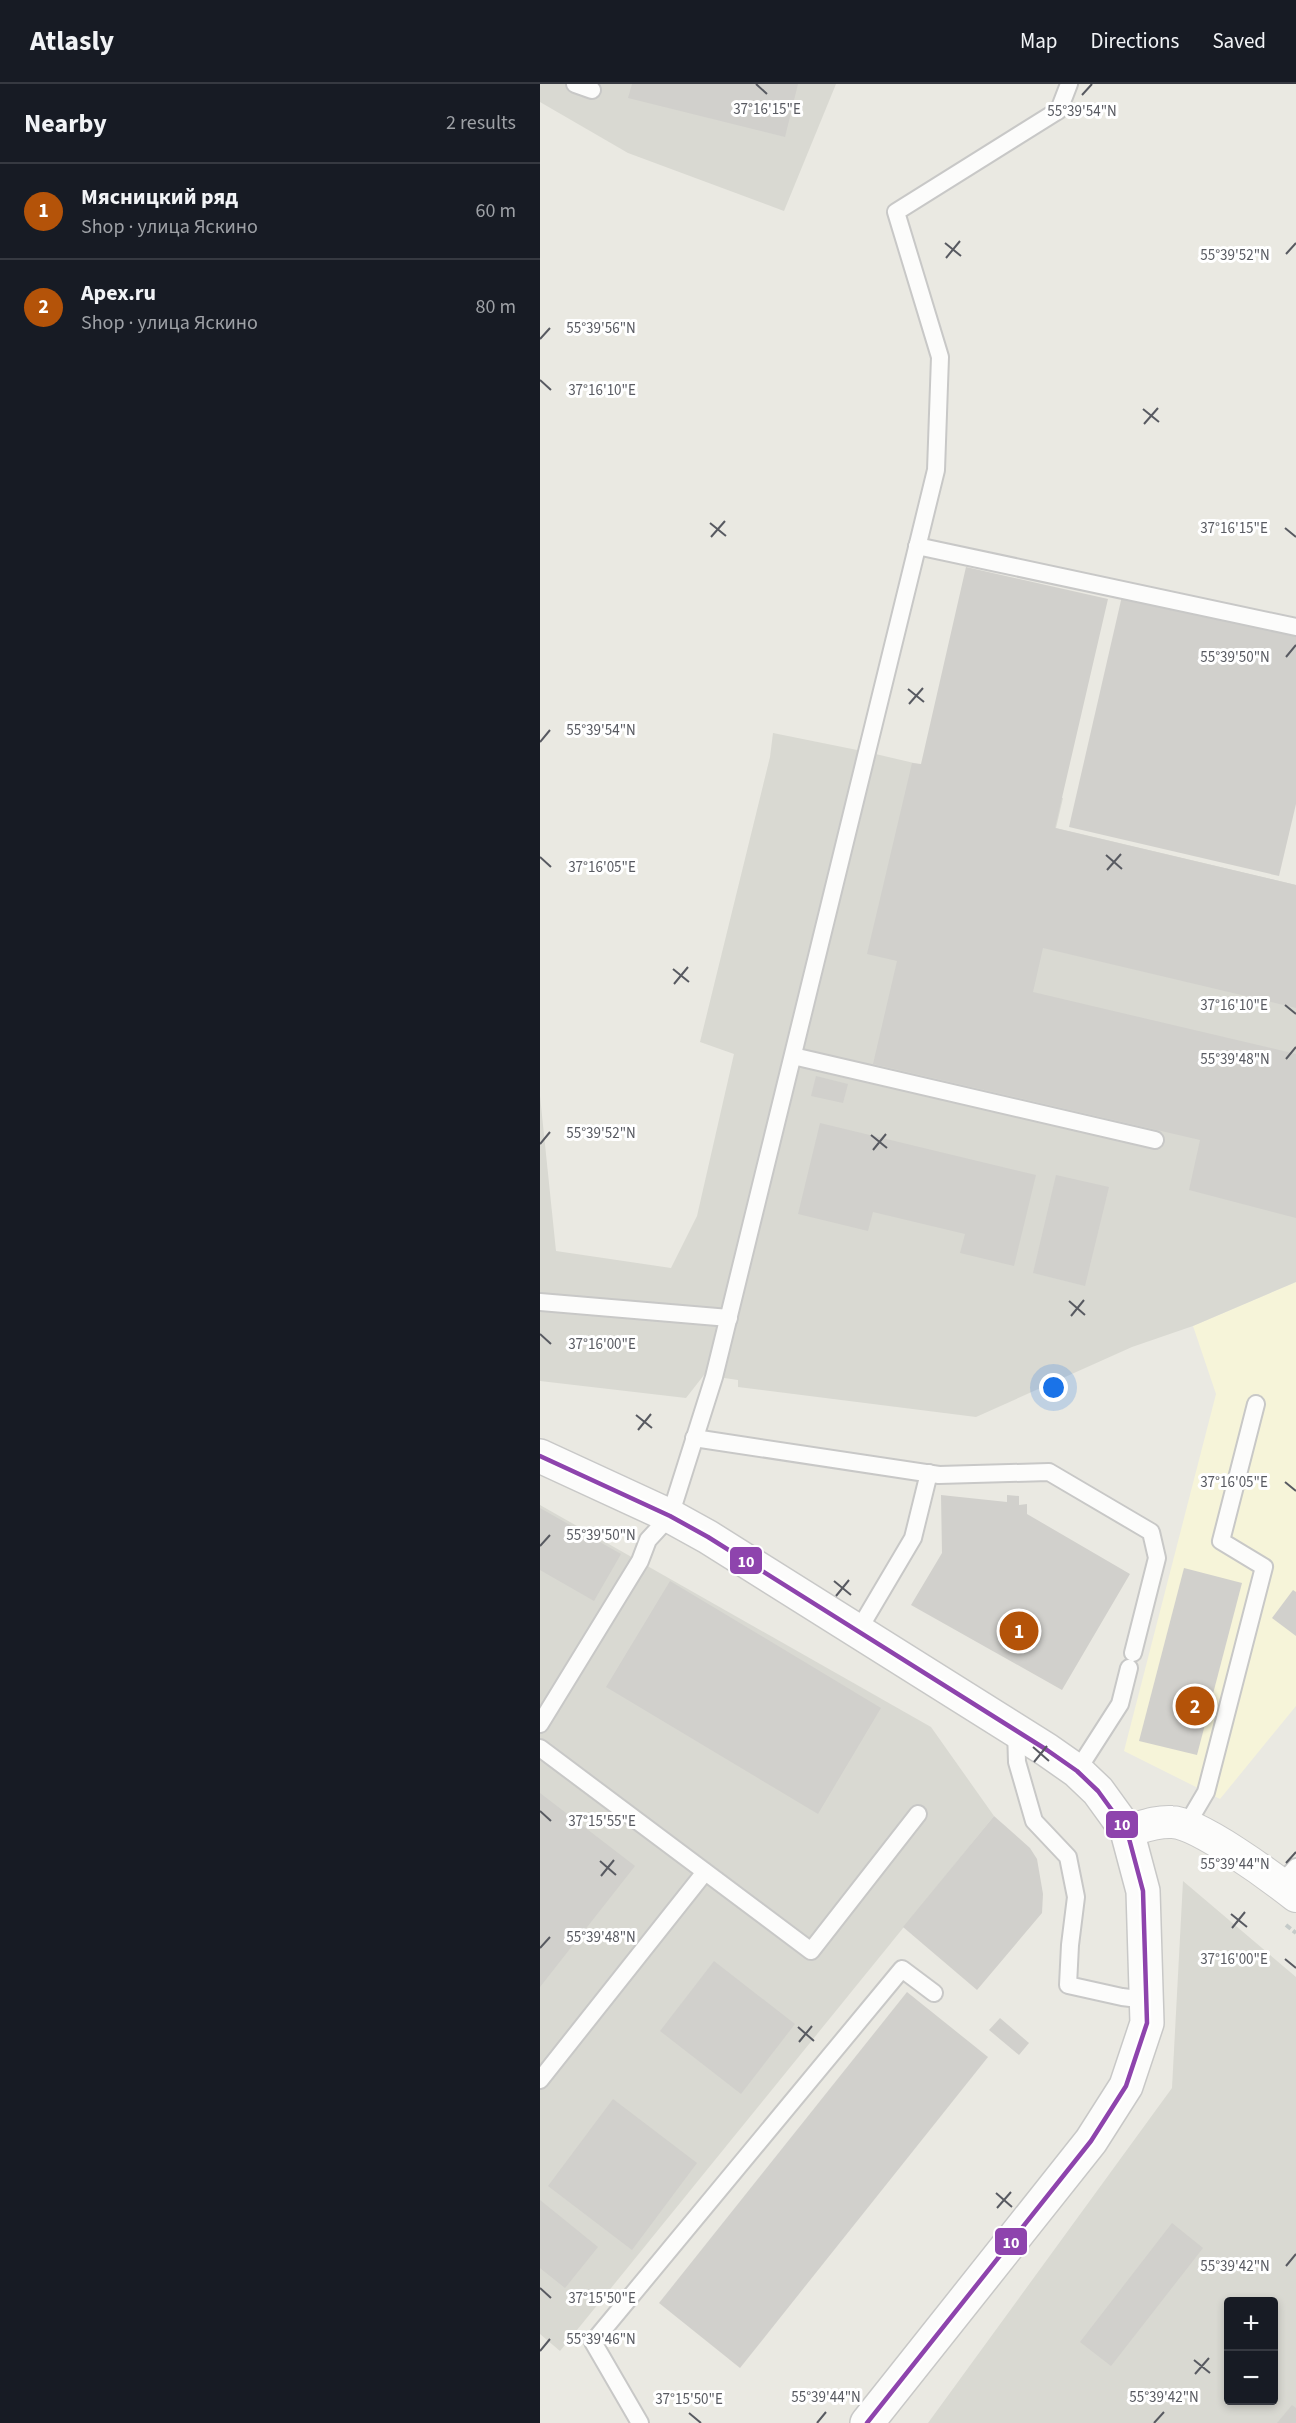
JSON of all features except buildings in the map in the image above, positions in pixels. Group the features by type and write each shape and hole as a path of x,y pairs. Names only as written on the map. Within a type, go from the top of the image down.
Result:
{"street":[{"path":"540,1456 670,1516 708,1537 1016,1730 1077,1771 1098,1791 1127,1832 1143,1891 1147,2023 1126,2086 1091,2141 867,2423"},
{"path":"1127,1832 1158,1823 1174,1822 1200,1832 1291,1882"}],"lane":[{"path":"575,84 592,90"},
{"path":"540,1724 640,1561 648,1540 670,1516 714,1377 936,470 940,357 896,212 1059,110 1069,84"},
{"path":"917,546 1296,627"},
{"path":"793,1056 1155,1140"},
{"path":"540,1302 729,1318"},
{"path":"1186,1826 1206,1792 1264,1567 1221,1541 1256,1404"},
{"path":"694,1438 939,1475 1049,1472 1150,1532 1157,1558 1120,1704 1077,1771"},
{"path":"858,1631 913,1538 929,1473"},
{"path":"1016,1730 1017,1762 1034,1821 1068,1857 1076,1897 1068,1985 1147,2000"},
{"path":"540,1748 811,1951 918,1814"},
{"path":"540,2080 705,1872"},
{"path":"640,2423 593,2342 902,1969 934,1993"}],"shaded area":[{"path":"540,84 836,84 784,211 628,153 540,102"},
{"path":"773,733 867,752 1063,798 1056,828 1296,885 1296,1282 1193,1326 1132,1347 976,1417 738,1387 738,1380 704,1375 686,1398 540,1381 540,1096 556,1251 671,1268 697,1216 734,1054 700,1042 770,757"},
{"path":"1296,1282 1296,1706 1220,1799 1124,1751 1216,1394 1193,1326"},
{"path":"540,1505 931,1727 994,1816 560,2351 540,2334"},
{"path":"1183,1881 1296,1977 1296,2423 928,2423 1172,2088"}],"transit line":[{"name":"10","path":"540,1456 670,1516 708,1537 1047,1750 1077,1771 1098,1791 1127,1831 1143,1891 1147,2023 1126,2086 1091,2141 867,2423"}],"place":[{"name":"Мясницкий ряд","path":"1019,1631"},
{"name":"Apex.ru","path":"1195,1706"}]}
